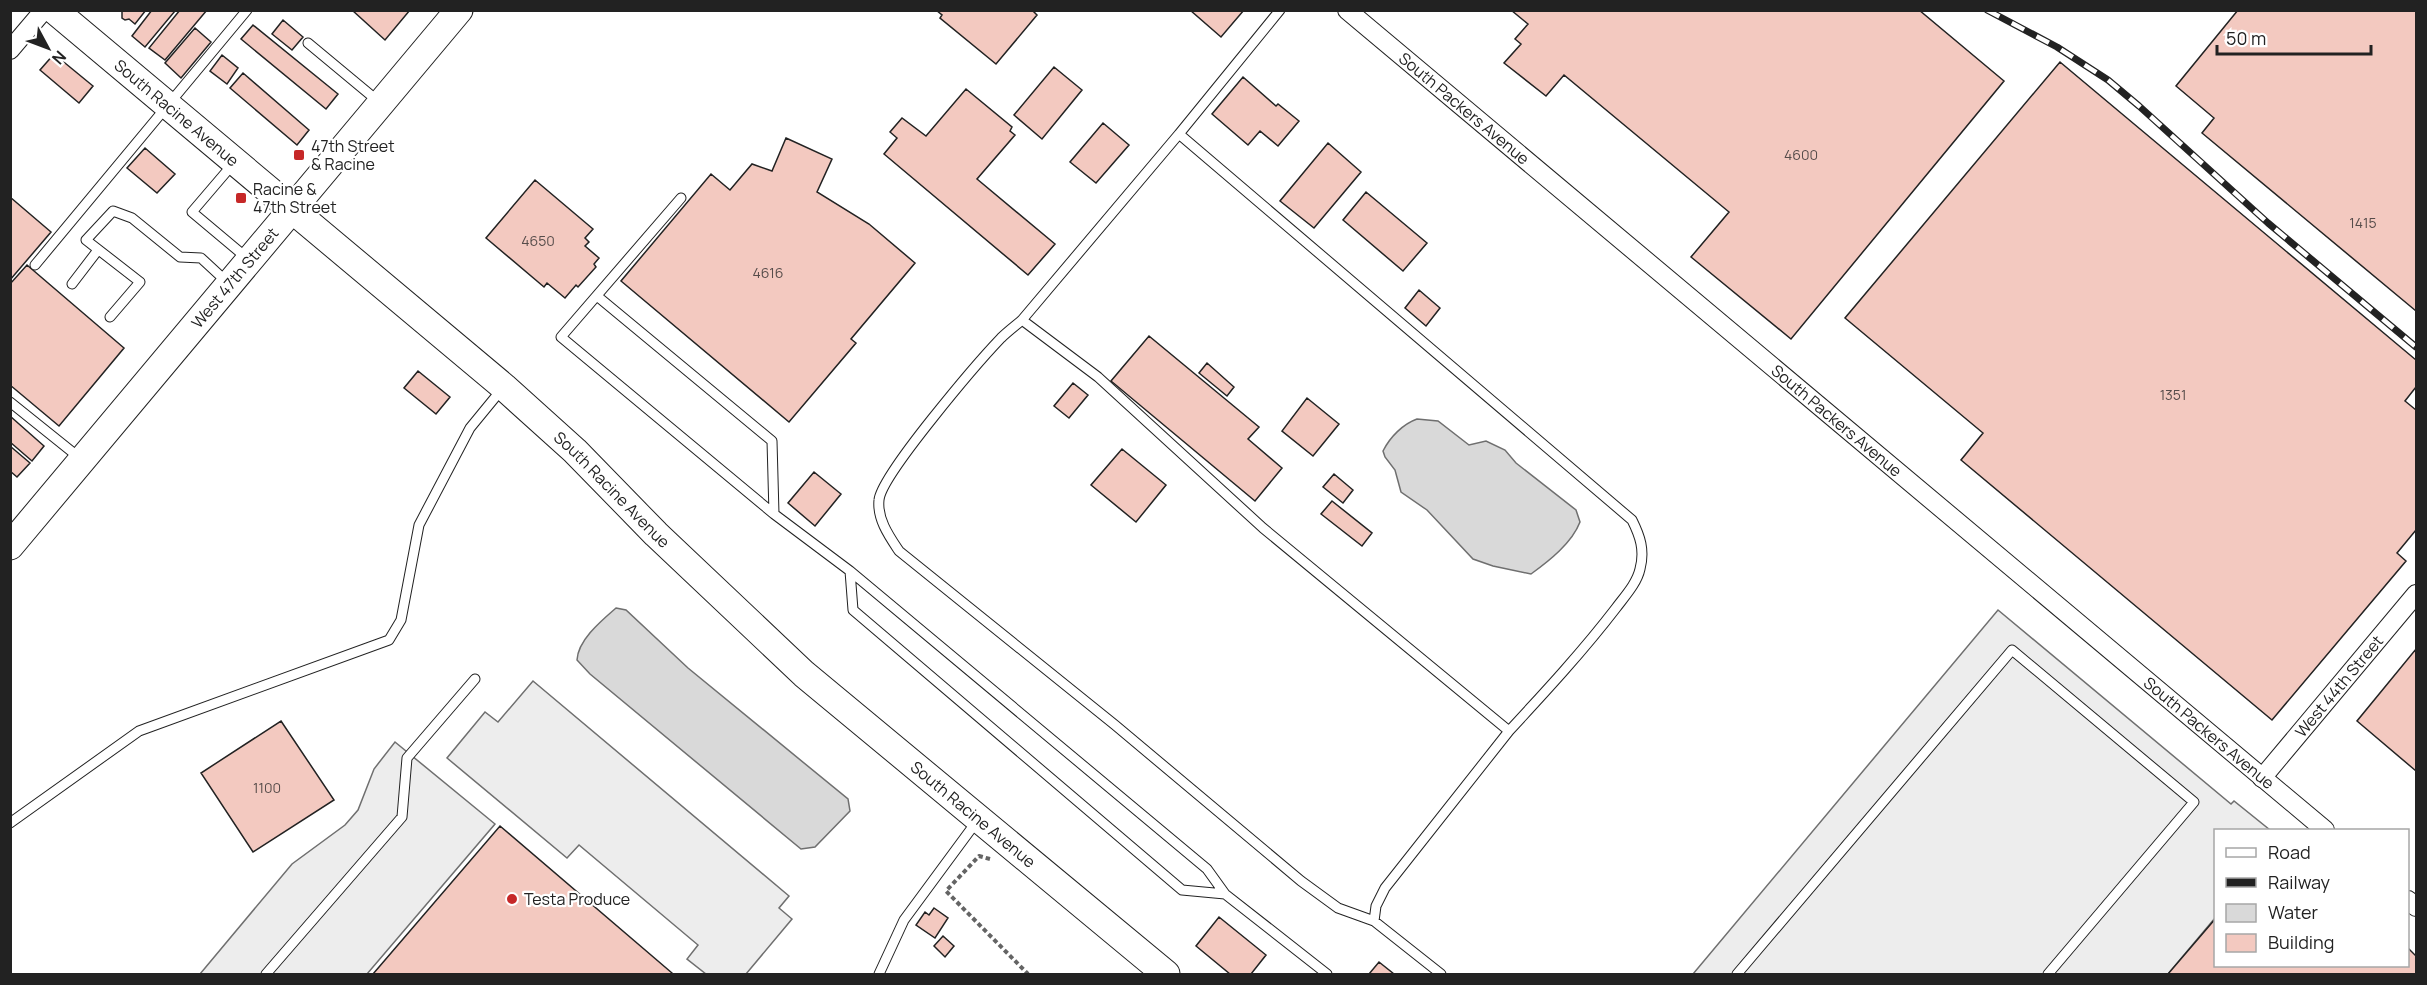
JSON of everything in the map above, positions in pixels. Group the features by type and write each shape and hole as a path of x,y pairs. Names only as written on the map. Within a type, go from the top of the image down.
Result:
{"street":[{"path":"10,50 44,10"},
{"name":"South Racine Avenue","path":"54,10 504,387 575,451 664,542 804,674 1166,975"},
{"name":"West 47th Street","path":"10,546 459,10"},
{"name":"South Packers Avenue","path":"1347,10 2323,829"},
{"name":"West 44th Street","path":"2262,778 2416,594"}],"lane":[{"path":"35,265 248,10"},
{"path":"1280,10 1022,320 1001,338 910,446 885,481 879,499 887,534 899,550 1115,725 1301,881 1338,908 1374,921 1441,975"},
{"path":"308,43 381,104"},
{"path":"1179,134 1632,520 1641,537 1640,570 1633,585 1596,632 1509,731 1384,888 1376,906 1374,921"},
{"path":"235,161 192,212 250,260"},
{"path":"681,198 561,337 774,514 850,571 1207,869 1225,894 1328,975"},
{"path":"110,317 140,282 86,240 113,211 132,218 180,257 201,258 230,285"},
{"path":"72,284 98,250"},
{"path":"597,296 772,441 774,514"},
{"path":"1022,320 1098,377 1263,528 1509,731"},
{"path":"10,823 139,731 389,640 401,620 419,525 470,428 504,387"},
{"path":"10,402 82,461"},
{"path":"850,571 853,610 1182,890 1225,894"},
{"path":"1737,975 2012,650 2194,802 2048,975"},
{"path":"266,975 402,817 407,758 475,679"},
{"path":"879,975 904,920 979,819"}],"path":[{"path":"996,861 979,856 946,891 1028,975"}],"shaded area":[{"path":"1998,610 2231,804 2234,801 2269,829 2214,829 2214,919 2168,974 1693,974"},
{"path":"533,681 789,896 779,908 792,919 746,974 706,974 687,959 698,945 579,845 567,858 447,758 485,712 498,722"},
{"path":"395,742 495,824 367,974 200,974 292,864 345,825 358,810 374,769"}],"water":[{"path":"1417,419 1438,421 1469,445 1486,441 1505,450 1516,463 1576,510 1580,522 1572,537 1531,574 1473,559 1427,510 1401,492 1395,470 1385,457 1383,451 1393,436"},
{"path":"616,608 626,610 688,668 848,799 850,811 815,847 801,849 590,674 577,660 581,645 586,638"}],"building":[{"path":"122,10 146,10 135,24 129,19 122,18"},
{"path":"152,10 175,11 145,47 132,36"},
{"path":"180,10 207,10 165,60 149,48"},
{"path":"352,10 410,10 385,40"},
{"path":"936,10 1032,10 1037,15 996,64 940,18 942,15"},
{"path":"1190,10 1244,10 1221,37"},
{"path":"1511,10 1919,10 2004,81 1791,339 1691,257 1729,212 1564,75 1546,96 1504,63 1521,44 1515,39 1528,24"},
{"path":"2238,10 2416,10 2416,311 2202,133 2214,118 2176,86"},
{"path":"283,20 303,37 292,50 272,34"},
{"path":"253,25 338,94 326,109 241,39"},
{"path":"195,28 211,42 181,78 165,63"},
{"path":"54,54 93,86 79,103 40,70"},
{"path":"222,55 238,68 227,84 210,71"},
{"path":"2060,62 2416,360 2416,387 2405,401 2416,410 2416,530 2397,553 2406,561 2272,720 1961,460 1983,433 1845,318"},
{"path":"1054,67 1082,90 1042,139 1014,115"},
{"path":"243,73 309,130 297,145 230,88"},
{"path":"1243,77 1276,106 1278,104 1299,121 1278,146 1260,131 1248,145 1212,114"},
{"path":"966,89 1012,127 1010,131 1015,135 977,179 1055,244 1028,275 884,154 897,138 890,132 902,118 926,136"},
{"path":"1103,123 1129,145 1096,183 1070,162"},
{"path":"786,138 832,159 817,192 869,224 915,263 851,339 856,343 789,422 621,281 711,174 730,190 752,164 772,171"},
{"path":"1328,143 1361,172 1314,228 1280,201"},
{"path":"145,148 175,174 157,193 127,168"},
{"path":"535,180 593,229 585,238 589,242 585,246 599,258 594,264 596,267 565,298 547,283 544,287 486,238"},
{"path":"1366,192 1427,243 1403,271 1343,220"},
{"path":"10,197 51,232 10,280"},
{"path":"27,265 124,348 59,426 10,385 10,284"},
{"path":"1419,290 1440,308 1426,326 1405,308"},
{"path":"1149,336 1259,427 1248,439 1282,468 1255,501 1111,381"},
{"path":"1207,363 1234,387 1227,396 1199,373"},
{"path":"418,371 450,397 436,414 404,388"},
{"path":"1073,383 1088,395 1069,418 1054,406"},
{"path":"1307,398 1339,424 1313,456 1282,431"},
{"path":"10,416 44,446 32,461 10,442"},
{"path":"10,446 30,463 17,477 10,471"},
{"path":"1122,449 1166,485 1136,522 1091,485"},
{"path":"814,472 841,494 815,526 788,503"},
{"path":"1334,474 1353,490 1343,503 1323,487"},
{"path":"1332,501 1372,533 1362,546 1321,514"},
{"path":"2416,649 2416,771 2357,721"},
{"path":"281,721 334,800 253,852 201,773"},
{"name":"Testa Produce","path":"500,826 672,973 373,974"},
{"path":"934,908 948,918 935,938 916,925 925,912 929,915"},
{"path":"1219,917 1266,955 1251,974 1230,974 1196,946"},
{"path":"2214,920 2214,967 2409,967 2409,949 2416,956 2416,974 2168,974"},
{"path":"943,936 954,946 945,957 934,946"},
{"path":"1379,962 1394,974 1369,974"}],"railway":[{"path":"1987,10 2057,47 2108,80 2268,223 2416,347"}],"place":[{"name":"47th Street & Racine","path":"299,155"},
{"name":"Racine & 47th Street","path":"241,198"},
{"name":"Testa Produce","path":"512,899"}]}
